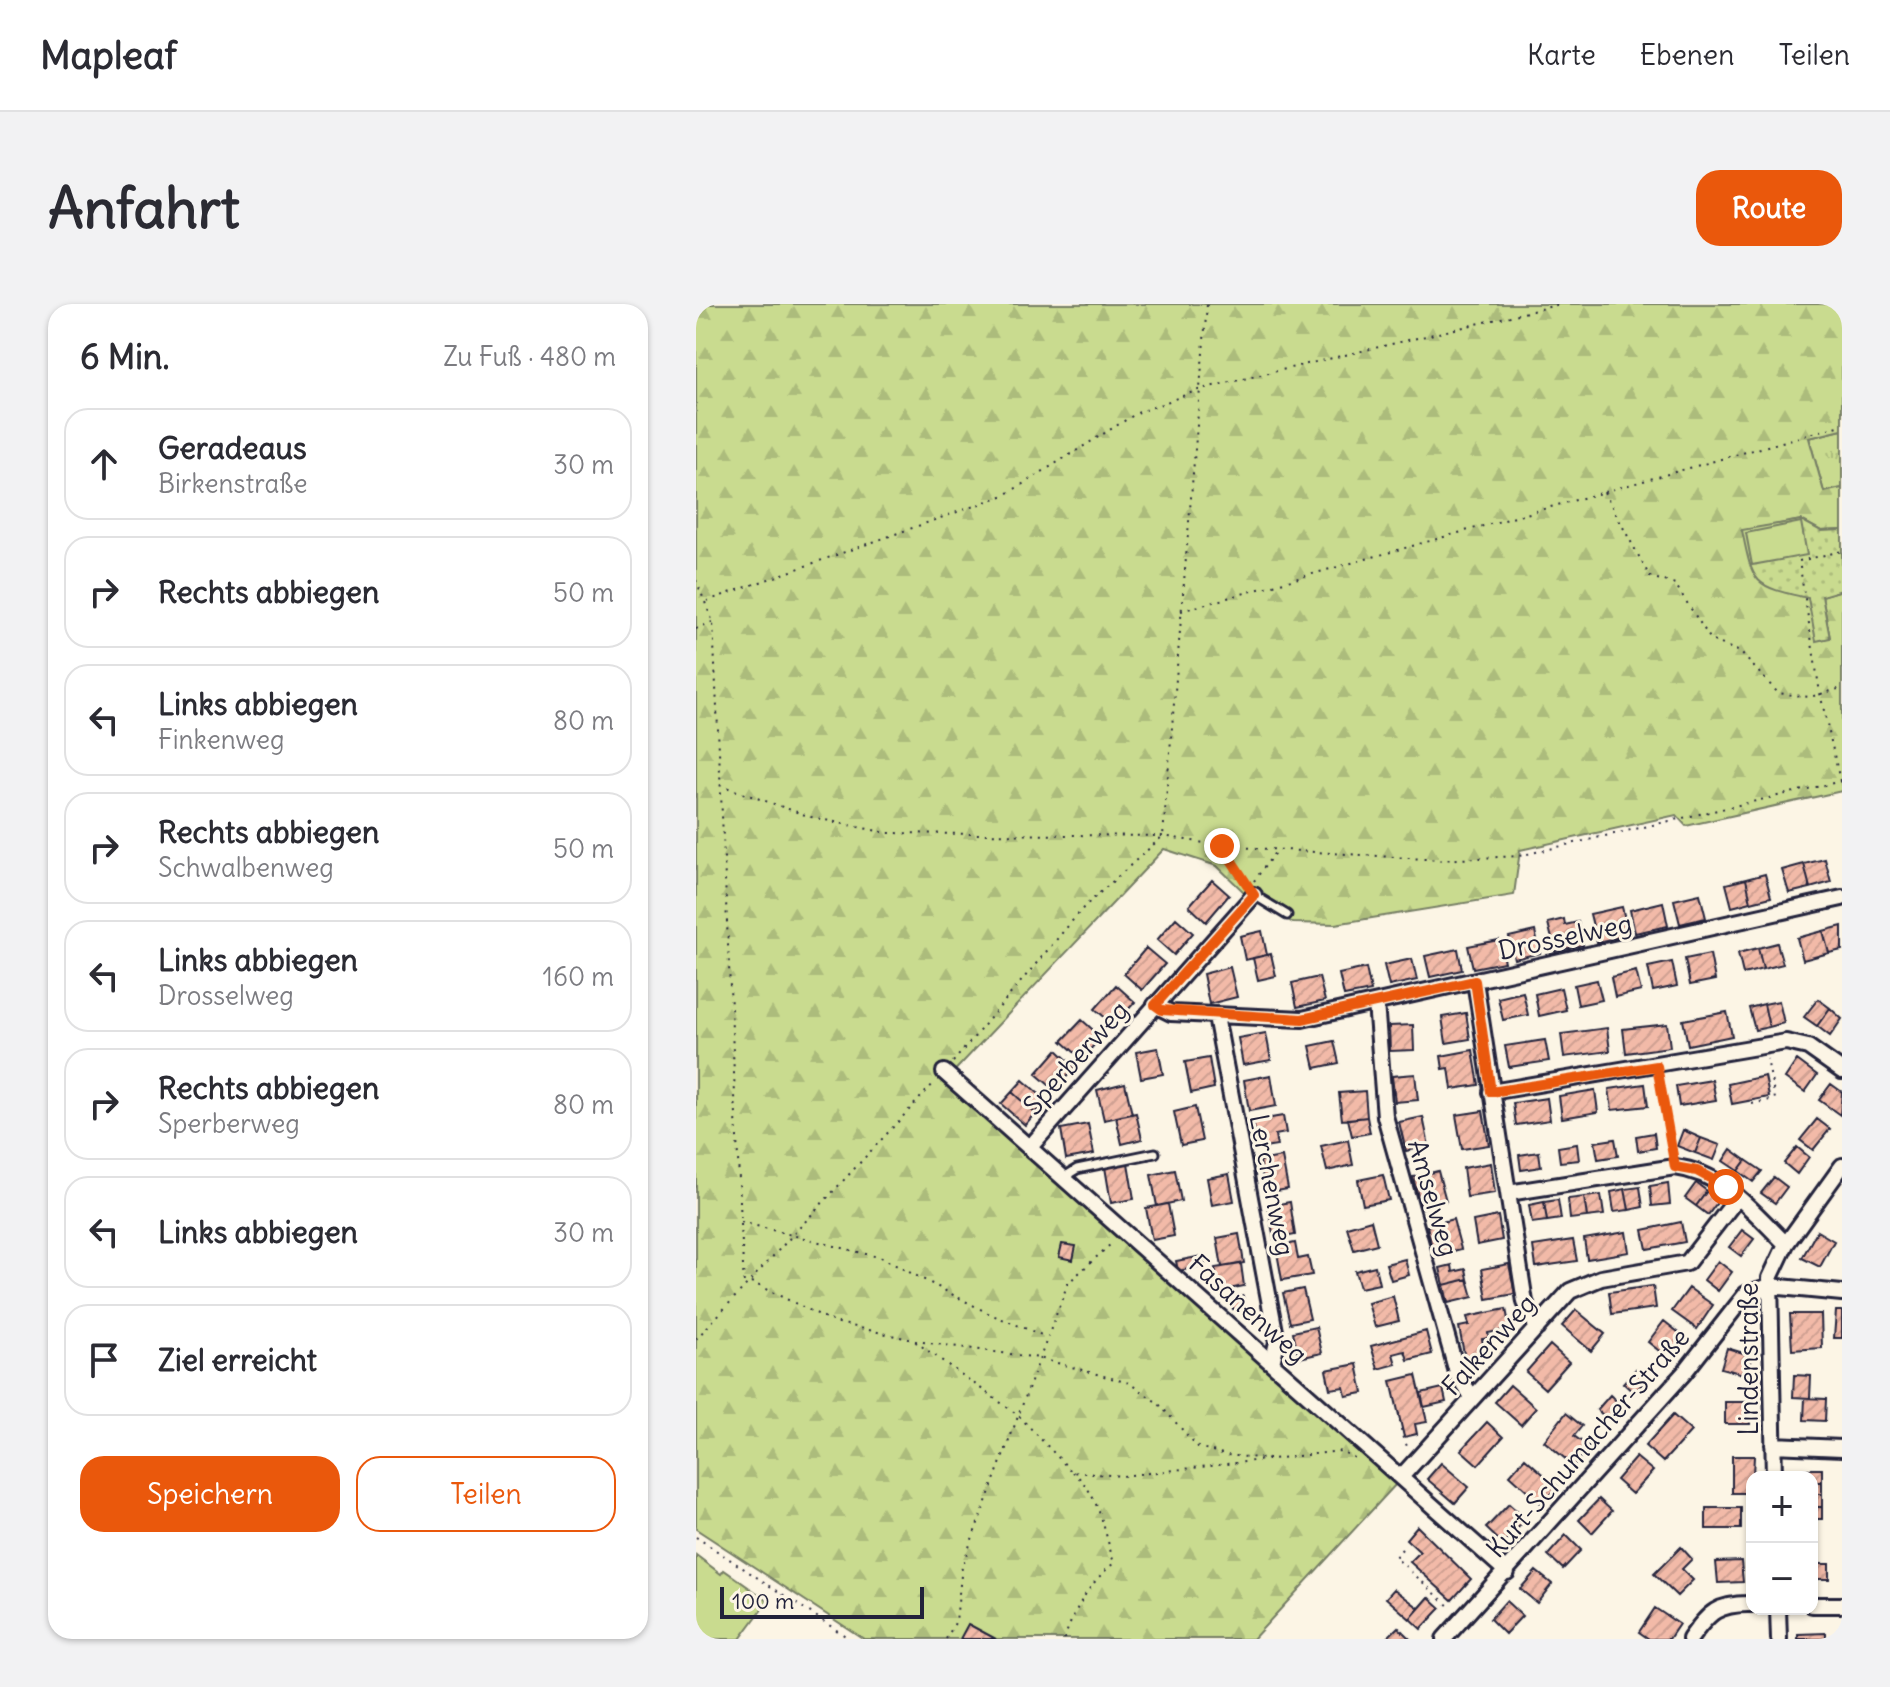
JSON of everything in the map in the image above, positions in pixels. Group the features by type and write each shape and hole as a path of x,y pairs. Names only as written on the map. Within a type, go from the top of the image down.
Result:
{"street":[{"name":"Sperberweg","path":"1030,1147 1251,892"},
{"name":"Drosselweg","path":"1155,1005 1171,1013 1302,1019 1842,898"},
{"path":"1475,981 1525,1302 1537,1328"},
{"name":"Amselweg","path":"1376,1003 1387,1125 1458,1376 1473,1398"},
{"name":"Lerchenweg","path":"1216,1016 1277,1342 1272,1363"},
{"path":"1491,1092 1764,1046 1797,1044 1817,1052 1842,1071"},
{"name":"Fasanenweg","path":"944,1072 1401,1477"},
{"name":"Lindenstraße","path":"1774,1471 1770,1286 1774,1267 1786,1244 1842,1166"},
{"path":"1508,1193 1675,1167 1707,1175 1738,1197 1786,1244"},
{"name":"Falkenweg","path":"1401,1477 1580,1285 1687,1263 1738,1197"},
{"path":"1770,1286 1842,1293"},
{"name":"Kurt-Schumacher-Straße","path":"1444,1639 1709,1343 1741,1299 1751,1290 1770,1286"},
{"path":"1773,1445 1842,1448"},
{"path":"1401,1477 1507,1572"},
{"path":"1690,1639 1715,1608 1731,1603 1746,1604"},
{"path":"1818,1605 1842,1605"},
{"path":"1778,1615 1779,1639"}],"lane":[{"path":"1251,892 1287,915"},
{"path":"1064,1177 1077,1169 1155,1153"}],"path":[{"path":"696,1339 797,1234 944,1072 1084,907 1163,836 1179,612 1207,304"},
{"path":"707,601 1005,495 1137,413 1201,389 1561,304"},
{"path":"1179,612 1842,425"},
{"path":"1603,490 1650,577 1675,584 1711,640 1740,652 1778,693 1810,697 1842,688"},
{"path":"720,785 811,817 887,833 1163,836 1222,846 1440,860 1519,856 1841,781 1820,693 1799,561 1842,551"},
{"path":"696,580 713,622 744,1289"},
{"path":"696,629 713,622"},
{"path":"1222,846 1251,892 1277,850"},
{"path":"1752,1104 1775,1099 1764,1046"},
{"path":"1657,1066 1675,1167"},
{"path":"740,1222 882,1258 990,1314 1046,1337"},
{"path":"946,1639 956,1621 962,1566 1068,1283 1125,1231"},
{"path":"751,1282 834,1322 913,1340 1039,1358 1129,1383 1158,1403 1198,1447 1226,1455 1274,1459"},
{"path":"913,1340 1018,1415 1084,1482 1097,1504 1114,1563 1101,1573 1075,1607 1064,1639"},
{"path":"1399,1413 1402,1436 1416,1461"},
{"path":"1072,1472 1122,1476 1341,1451 1366,1463"},
{"path":"696,1537 850,1639"},
{"path":"1402,1549 1395,1557 1463,1619"}],"green space":[{"path":"696,304 1842,304 1842,430 1809,438 1824,492 1842,488 1842,530 1821,531 1801,520 1742,531 1808,598 1830,638 1822,596 1842,590 1842,791 1686,826 1676,815 1520,850 1514,895 1335,924 1293,923 1247,895 1217,866 1164,849 946,1080 1397,1483 1253,1639 864,1639 696,1529"},
{"path":"1842,430 1842,488 1824,492 1809,438"},
{"path":"1801,520 1821,531 1842,530 1842,590 1822,596 1830,638 1816,641 1808,598 1776,590 1758,580 1749,562 1742,530"},
{"path":"1801,522 1807,555 1752,565 1746,533"},
{"path":"696,1555 721,1574 724,1570 768,1601 740,1639 696,1639"}],"building":[{"path":"1825,859 1831,882 1810,888 1804,864"},
{"path":"1804,864 1810,888 1789,893 1782,870"},
{"path":"1765,874 1771,897 1751,902 1746,879"},
{"path":"1746,879 1751,902 1732,907 1726,884"},
{"path":"1212,880 1229,895 1206,922 1189,906"},
{"path":"1700,894 1706,918 1680,924 1674,900"},
{"path":"1663,902 1668,926 1635,933 1630,910"},
{"path":"1622,907 1629,935 1597,942 1590,914"},
{"path":"1176,918 1193,933 1174,955 1157,940"},
{"path":"1564,919 1565,925 1578,922 1583,945 1555,951 1548,923"},
{"path":"1842,926 1842,950 1829,953 1823,931"},
{"path":"1262,931 1267,955 1245,960 1240,936"},
{"path":"1535,931 1540,953 1514,959 1509,937"},
{"path":"1823,931 1829,953 1803,960 1797,938"},
{"path":"1499,940 1504,962 1473,968 1468,946"},
{"path":"1777,943 1783,964 1763,969 1758,948"},
{"path":"1146,948 1165,964 1142,990 1124,974"},
{"path":"1758,948 1763,969 1743,974 1738,953"},
{"path":"1458,949 1462,970 1430,977 1425,956"},
{"path":"1271,954 1276,976 1258,980 1253,958"},
{"path":"1710,954 1715,980 1690,985 1685,959"},
{"path":"1412,959 1417,980 1389,986 1384,965"},
{"path":"1672,962 1677,986 1653,991 1648,967"},
{"path":"1230,967 1237,997 1209,1004 1203,974"},
{"path":"1366,968 1371,991 1344,996 1339,974"},
{"path":"1636,971 1641,991 1615,997 1611,977"},
{"path":"1319,977 1325,1001 1297,1007 1292,983"},
{"path":"1597,980 1602,1000 1578,1005 1574,985"},
{"path":"1116,985 1135,1002 1114,1025 1095,1009"},
{"path":"1561,988 1566,1010 1539,1016 1535,994"},
{"path":"1523,992 1528,1015 1503,1020 1498,998"},
{"path":"1818,999 1830,1008 1817,1026 1804,1017"},
{"path":"1779,1001 1784,1023 1769,1027 1764,1004"},
{"path":"1764,1004 1769,1027 1755,1030 1749,1008"},
{"path":"1830,1008 1842,1019 1830,1036 1817,1026"},
{"path":"1727,1012 1732,1036 1688,1045 1683,1020"},
{"path":"1466,1013 1470,1039 1446,1043 1442,1017"},
{"path":"1082,1020 1101,1037 1082,1059 1062,1041"},
{"path":"1667,1024 1670,1047 1626,1053 1623,1029"},
{"path":"1413,1025 1414,1050 1390,1051 1389,1026"},
{"path":"1607,1028 1610,1051 1564,1057 1561,1034"},
{"path":"1266,1033 1271,1060 1243,1065 1238,1038"},
{"path":"1545,1040 1549,1061 1509,1067 1505,1046"},
{"path":"1334,1041 1339,1063 1315,1068 1310,1046"},
{"path":"1158,1048 1163,1074 1141,1078 1136,1052"},
{"path":"1057,1050 1075,1067 1055,1090 1036,1074"},
{"path":"1473,1050 1479,1085 1452,1089 1449,1068 1443,1069 1441,1056"},
{"path":"1209,1058 1214,1088 1191,1093 1185,1062"},
{"path":"1797,1060 1817,1075 1805,1092 1785,1078"},
{"path":"1415,1074 1418,1100 1395,1102 1392,1076"},
{"path":"1271,1075 1276,1106 1249,1111 1244,1080"},
{"path":"1765,1076 1769,1097 1732,1104 1728,1084"},
{"path":"1023,1080 1046,1100 1035,1113 1012,1092"},
{"path":"1712,1080 1716,1100 1679,1106 1676,1086"},
{"path":"1125,1083 1132,1114 1104,1120 1097,1090"},
{"path":"1645,1084 1648,1106 1612,1110 1609,1089"},
{"path":"1831,1084 1842,1092 1840,1115 1819,1100"},
{"path":"1595,1090 1598,1112 1562,1118 1559,1096"},
{"path":"1365,1091 1367,1117 1342,1120 1339,1093"},
{"path":"1012,1092 1035,1113 1025,1125 1001,1104"},
{"path":"1547,1098 1550,1120 1516,1125 1513,1103"},
{"path":"1195,1107 1202,1141 1181,1145 1174,1112"},
{"path":"1483,1111 1489,1145 1462,1149 1456,1115"},
{"path":"1136,1113 1142,1139 1122,1144 1116,1117"},
{"path":"1283,1116 1286,1133 1275,1135 1277,1146 1258,1149 1253,1121"},
{"path":"1367,1117 1370,1133 1352,1136 1348,1119"},
{"path":"1423,1117 1429,1146 1406,1151 1399,1122"},
{"path":"1817,1119 1830,1129 1813,1150 1800,1140"},
{"path":"1088,1124 1094,1154 1066,1159 1061,1129"},
{"path":"1683,1130 1701,1138 1695,1153 1677,1146"},
{"path":"1654,1133 1656,1148 1638,1151 1636,1136"},
{"path":"1701,1138 1720,1145 1714,1160 1695,1153"},
{"path":"1615,1139 1618,1156 1598,1159 1595,1142"},
{"path":"1348,1140 1353,1165 1327,1171 1321,1146"},
{"path":"1577,1144 1579,1160 1560,1162 1558,1147"},
{"path":"1797,1147 1809,1157 1797,1174 1784,1163"},
{"path":"1731,1149 1746,1160 1738,1171 1723,1161"},
{"path":"1539,1152 1541,1167 1521,1170 1519,1155"},
{"path":"1282,1157 1288,1189 1265,1193 1260,1161"},
{"path":"1746,1160 1762,1171 1753,1182 1738,1171"},
{"path":"1128,1163 1134,1199 1111,1203 1105,1167"},
{"path":"1491,1163 1495,1193 1467,1197 1463,1168"},
{"path":"1175,1170 1181,1201 1157,1206 1151,1175"},
{"path":"1438,1171 1446,1201 1421,1208 1413,1177"},
{"path":"1229,1174 1234,1201 1212,1205 1207,1178"},
{"path":"1383,1175 1389,1200 1363,1205 1358,1180"},
{"path":"1774,1177 1787,1187 1775,1203 1761,1193"},
{"path":"1668,1183 1670,1204 1652,1206 1650,1186"},
{"path":"1696,1183 1707,1191 1696,1206 1685,1198"},
{"path":"1640,1187 1643,1207 1629,1210 1625,1189"},
{"path":"1625,1189 1629,1210 1614,1212 1611,1192"},
{"path":"1707,1191 1719,1200 1708,1215 1696,1206"},
{"path":"1601,1195 1604,1215 1587,1217 1584,1197"},
{"path":"1584,1197 1587,1217 1570,1219 1568,1199"},
{"path":"1558,1200 1561,1219 1547,1221 1544,1202"},
{"path":"1290,1202 1295,1235 1274,1239 1268,1206"},
{"path":"1544,1202 1547,1221 1532,1223 1529,1205"},
{"path":"1168,1204 1174,1236 1152,1240 1146,1208"},
{"path":"1498,1216 1502,1240 1477,1245 1473,1221"},
{"path":"1453,1219 1461,1249 1434,1256 1427,1226"},
{"path":"1371,1220 1377,1244 1354,1250 1347,1227"},
{"path":"1681,1222 1685,1242 1647,1249 1643,1230"},
{"path":"1742,1230 1754,1239 1741,1256 1729,1247"},
{"path":"1817,1231 1834,1241 1820,1267 1802,1258"},
{"path":"1626,1232 1629,1252 1587,1259 1584,1239"},
{"path":"1239,1234 1244,1263 1222,1267 1217,1238"},
{"path":"1573,1240 1577,1261 1536,1267 1533,1246"},
{"path":"1295,1243 1298,1259 1308,1257 1312,1275 1282,1280 1276,1247"},
{"path":"1062,1244 1076,1246 1073,1260 1059,1257"},
{"path":"1203,1256 1205,1266 1178,1271 1176,1261"},
{"path":"1405,1259 1409,1275 1391,1280 1386,1264"},
{"path":"1718,1261 1732,1272 1718,1291 1704,1280"},
{"path":"1241,1264 1244,1286 1219,1291 1215,1268"},
{"path":"1509,1264 1515,1294 1487,1299 1482,1269"},
{"path":"1452,1265 1453,1272 1466,1269 1468,1279 1444,1285 1440,1268"},
{"path":"1375,1266 1379,1284 1360,1288 1355,1271"},
{"path":"1468,1279 1473,1297 1448,1303 1444,1285"},
{"path":"1653,1286 1656,1308 1612,1314 1609,1292"},
{"path":"1689,1288 1713,1305 1697,1329 1672,1311"},
{"path":"1303,1289 1310,1319 1290,1323 1283,1293"},
{"path":"1243,1296 1245,1307 1233,1309 1230,1298"},
{"path":"1393,1296 1399,1321 1375,1327 1368,1303"},
{"path":"1506,1309 1510,1329 1488,1333 1489,1338 1482,1339 1485,1355 1465,1359 1459,1327 1469,1325 1467,1317"},
{"path":"1576,1310 1605,1334 1591,1351 1562,1326"},
{"path":"1836,1311 1842,1311 1842,1338 1834,1338"},
{"path":"1790,1314 1821,1314 1822,1348 1792,1350"},
{"path":"1664,1321 1688,1340 1672,1361 1648,1342"},
{"path":"1316,1327 1322,1353 1299,1358 1293,1332"},
{"path":"1426,1331 1432,1354 1408,1360 1405,1351 1393,1354 1396,1364 1378,1369 1371,1346"},
{"path":"1550,1345 1569,1362 1545,1389 1526,1372"},
{"path":"1727,1348 1753,1356 1747,1375 1721,1368"},
{"path":"1357,1364 1363,1393 1346,1396 1344,1387 1330,1389 1326,1370"},
{"path":"1636,1369 1647,1379 1634,1393 1623,1383"},
{"path":"1416,1375 1427,1422 1415,1424 1417,1434 1404,1437 1391,1381"},
{"path":"1794,1375 1811,1376 1810,1398 1793,1397"},
{"path":"1510,1385 1536,1408 1521,1425 1495,1402"},
{"path":"1443,1388 1446,1402 1424,1407 1421,1393"},
{"path":"1610,1395 1622,1406 1609,1420 1597,1410"},
{"path":"1805,1398 1826,1399 1825,1421 1804,1420"},
{"path":"1725,1402 1749,1402 1750,1424 1725,1424"},
{"path":"1566,1413 1582,1426 1574,1436 1589,1447 1574,1466 1544,1441"},
{"path":"1673,1415 1691,1431 1663,1462 1645,1446"},
{"path":"1487,1422 1503,1437 1478,1465 1461,1450"},
{"path":"1732,1456 1754,1456 1753,1471 1746,1471 1746,1493 1732,1493"},
{"path":"1636,1457 1653,1471 1632,1494 1616,1480"},
{"path":"1525,1458 1558,1487 1542,1504 1510,1475"},
{"path":"1441,1463 1469,1487 1455,1503 1427,1479"},
{"path":"1822,1469 1822,1482 1818,1482 1818,1471 1797,1471"},
{"path":"1818,1482 1822,1482 1822,1494 1818,1494"},
{"path":"1818,1494 1822,1494 1822,1507 1818,1507"},
{"path":"1599,1499 1612,1511 1592,1533 1579,1520"},
{"path":"1509,1504 1526,1519 1503,1544 1486,1528"},
{"path":"1818,1507 1822,1507 1822,1519 1818,1519"},
{"path":"1706,1508 1741,1508 1741,1529 1706,1529"},
{"path":"1417,1526 1471,1579 1452,1600 1410,1562 1420,1552 1406,1539"},
{"path":"1566,1535 1581,1550 1563,1569 1548,1555"},
{"path":"1681,1547 1692,1559 1682,1569 1693,1580 1677,1596 1654,1574"},
{"path":"1741,1561 1743,1582 1718,1583 1716,1562"},
{"path":"1818,1564 1829,1564 1829,1579 1818,1579"},
{"path":"1536,1571 1552,1584 1537,1603 1520,1589"},
{"path":"1394,1589 1419,1608 1410,1619 1386,1598"},
{"path":"1429,1597 1441,1608 1421,1629 1410,1619"},
{"path":"1506,1601 1522,1616 1505,1634 1490,1619"},
{"path":"1655,1608 1679,1624 1669,1639 1649,1639 1639,1632"},
{"path":"968,1624 996,1639 960,1639"},
{"path":"1398,1627 1410,1639 1386,1639"},
{"path":"1826,1633 1826,1639 1798,1639 1798,1634"}],"route":[{"path":"1222,846 1254,895 1155,1005 1162,1010 1171,1013 1302,1019 1475,981 1491,1092 1657,1066 1675,1167 1697,1171 1726,1187"}]}
